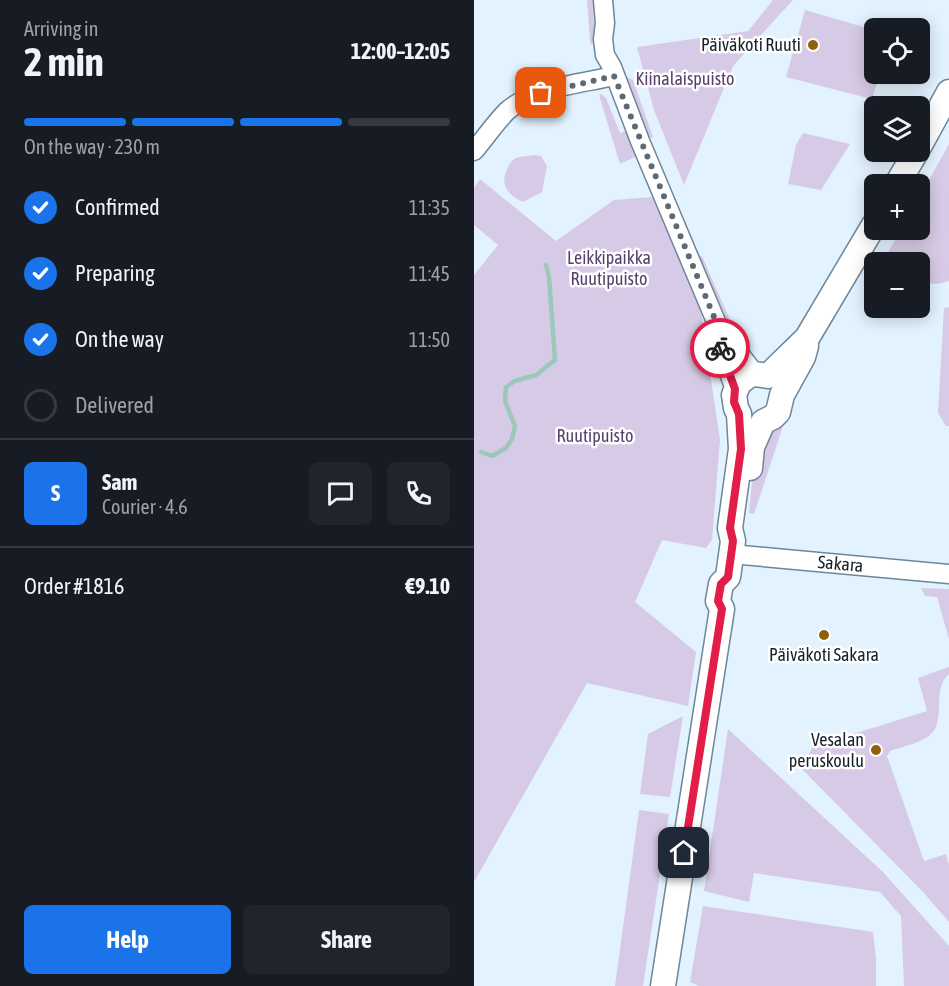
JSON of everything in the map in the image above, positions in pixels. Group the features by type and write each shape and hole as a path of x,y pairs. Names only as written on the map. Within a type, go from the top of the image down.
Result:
{"main road":[{"path":"930,126 949,92"},
{"path":"730,557 730,528 741,449 739,414 734,402 735,389 743,379 756,374 768,376 807,338 865,240"},
{"path":"663,986 722,609 718,601 719,592 742,527 752,447 763,422 773,417 781,406 782,395 803,357 807,338"}],"street":[{"path":"603,0 605,23 612,37 615,53 613,72 717,324 756,374"},
{"path":"474,151 507,112 527,99 613,72"},
{"path":"717,324 720,350 735,389"},
{"name":"Sakara","path":"730,557 949,574"}],"green space":[{"path":"587,0 593,0 595,45 590,41"},
{"name":"Kiinalaispuisto","path":"773,0 793,0 733,66 684,185 654,110 637,47 748,31"},
{"path":"805,10 864,27 864,84 877,84 873,96 864,97 786,77"},
{"path":"626,77 633,80 653,137 648,139"},
{"path":"599,95 606,98 620,133 626,131 637,156 620,164"},
{"path":"803,133 850,144 821,190 788,184 796,145"},
{"path":"949,144 949,281 938,284 930,284 930,252 888,252 895,240 930,240 930,178"},
{"path":"541,156 547,166 542,192 523,202 507,190 504,177 514,159"},
{"name":"Ruutipuisto","path":"480,179 556,241 614,200 653,197 700,305 720,440 712,540 706,548 662,540 635,602 696,652 688,706 587,683 474,882 474,275 498,245 474,225 474,188"},
{"path":"702,256 737,336 738,341 697,257"},
{"path":"949,307 949,426 946,426 938,413 944,308"},
{"path":"780,421 784,423 754,514 749,513 755,452"},
{"path":"921,588 949,589 949,639 937,597 925,596"},
{"path":"949,667 949,674 941,689 937,725 933,732 913,744 890,751 887,756 924,861 946,854 949,865 949,922 923,892 803,770 812,747 927,711 918,678"},
{"path":"683,716 670,797 640,794 648,734"},
{"path":"728,729 883,872 949,946 949,986 904,986 901,916 880,892 754,873 749,902 704,891"},
{"path":"639,810 669,814 643,986 615,986"},
{"path":"703,906 873,932 876,986 699,986 690,982"}],"waterway":[{"path":"481,452 492,456 506,448 512,439 515,426 505,401 506,387 515,381 536,375 555,360 549,277 546,265"}],"way so far":[{"path":"541,93 614,76 717,324 720,348"}],"place":[{"name":"Päiväkoti Ruuti","path":"813,45"},
{"name":"Päiväkoti Sakara","path":"824,635"},
{"name":"Vesalan peruskoulu","path":"876,750"}],"route":[{"path":"684,853 722,609 718,601 719,592 721,584 728,577 733,541 730,528 741,449 739,414 734,402 735,389 720,348"}],"park label":[{"name":"Leikkipaikka Ruutipuisto","path":"609,268"}]}
